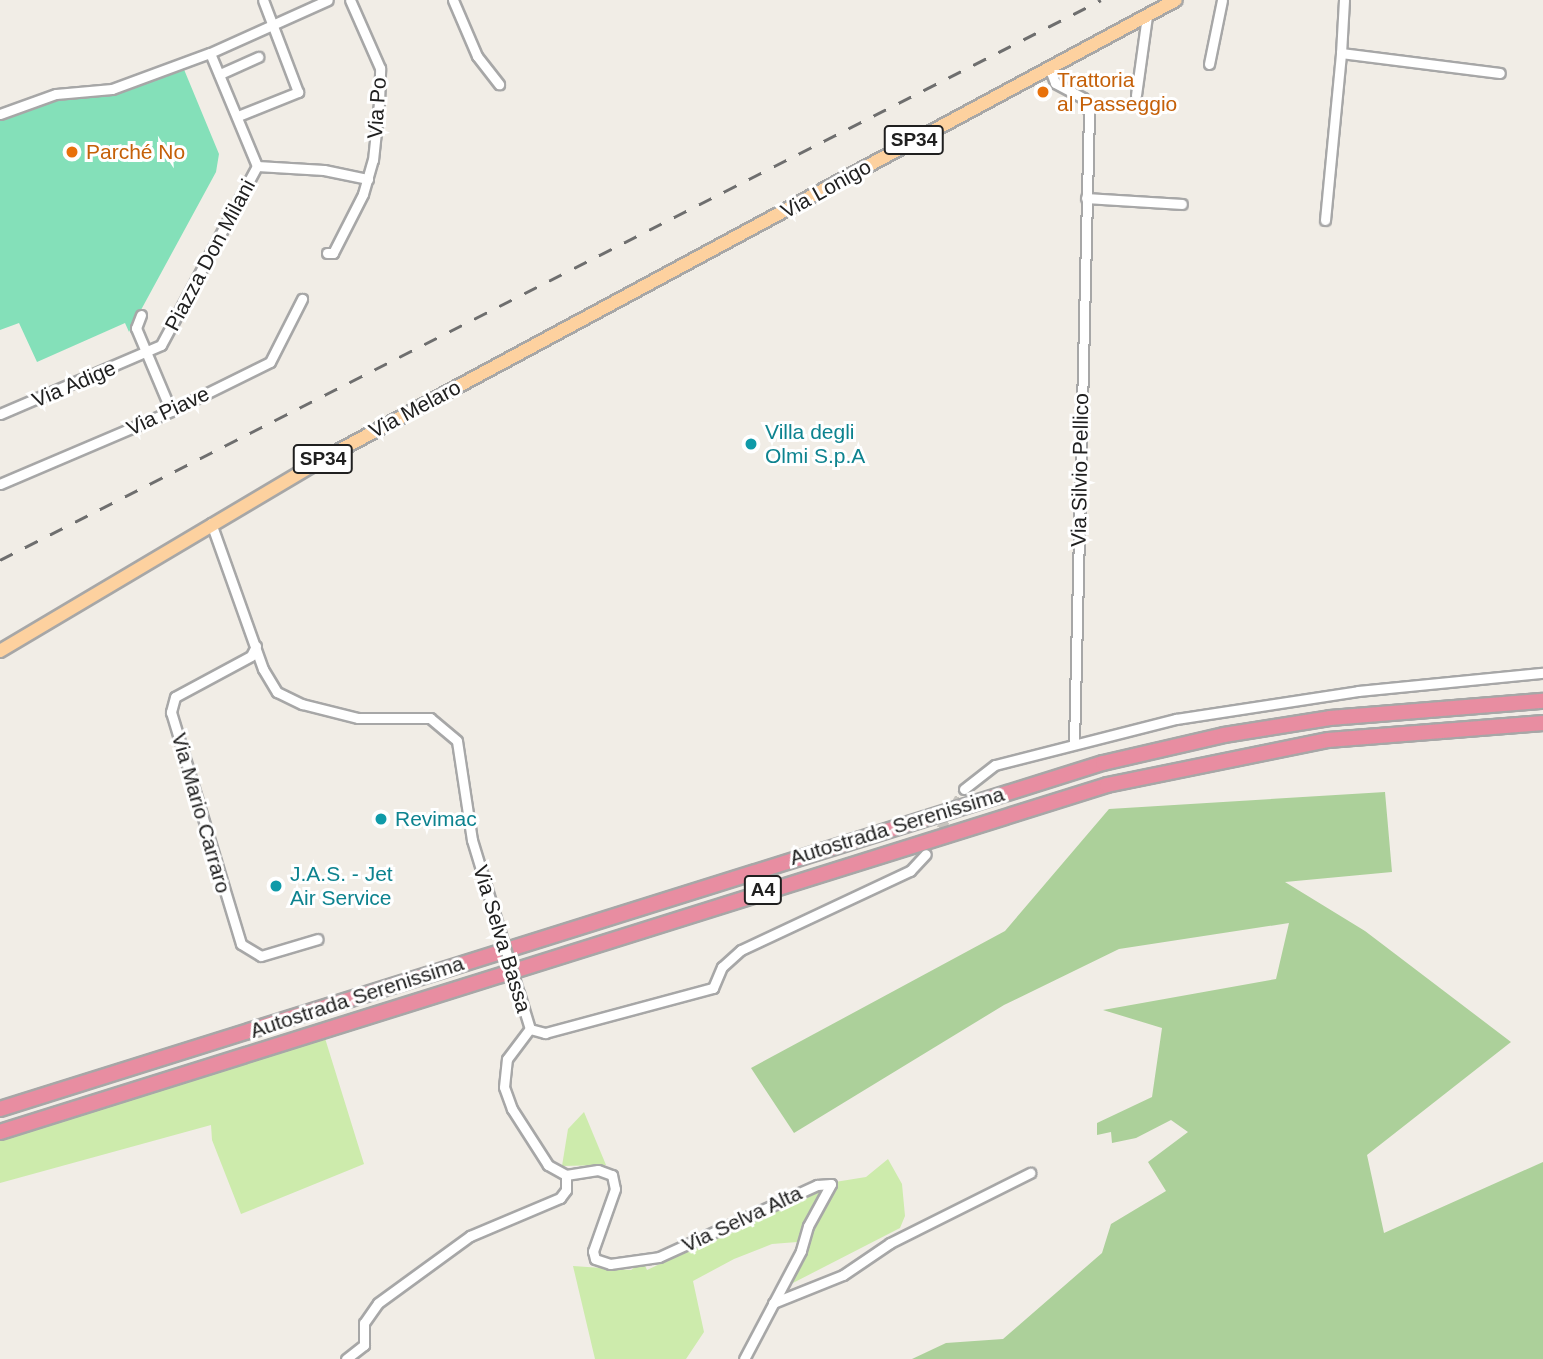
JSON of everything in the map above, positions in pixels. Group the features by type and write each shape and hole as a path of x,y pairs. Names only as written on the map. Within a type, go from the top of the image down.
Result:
{"highway":[{"name":"Autostrada Serenissima","path":"0,1109 1091,766 1213,737 1330,718 1543,701"},
{"name":"Autostrada Serenissima","path":"0,1132 1107,785 1328,740 1543,723"}],"main road":[{"name":"Via Lonigo","path":"653,281 1176,0"},
{"name":"Via Melaro","path":"0,651 211,523 653,281"}],"street":[{"path":"238,116 298,92 263,0"},
{"path":"0,114 56,94 112,89 210,53 328,0"},
{"name":"Via Po","path":"327,253 333,253 368,179 380,68 350,0"},
{"path":"453,0 477,56 499,84"},
{"path":"1209,64 1222,0"},
{"path":"1325,220 1344,0"},
{"path":"1136,95 1147,16"},
{"name":"Piazza Don Milani","path":"171,411 148,353 161,345 257,166 210,53"},
{"path":"1341,53 1500,73"},
{"path":"220,74 258,57"},
{"name":"Via Silvio Pellico","path":"1049,66 1055,83 1083,98 1089,112 1074,743"},
{"path":"257,166 324,170 368,179"},
{"path":"1086,198 1182,204"},
{"name":"Via Piave","path":"0,484 171,411 270,362 302,299"},
{"path":"141,315 136,328 148,353"},
{"name":"Via Adige","path":"0,414 148,353"},
{"name":"Via Selva Bassa","path":"211,523 268,679 287,698 359,718 430,718 451,732 461,757 472,840 530,1029 507,1059 504,1087 512,1108 548,1165 566,1175"},
{"name":"Via Mario Carraro","path":"256,645 251,656 175,697 171,712 241,944 261,956 318,939"},
{"path":"964,789 995,765 1074,743 1236,708 1358,691 1543,673"},
{"path":"530,1029 545,1033 713,988 722,967 741,950 910,871 926,854"},
{"name":"Via Selva Alta","path":"566,1175 598,1170 612,1175 615,1189 593,1251 594,1259 610,1264 659,1257 723,1225 829,1182 802,1251 744,1359"},
{"path":"772,1304 843,1275 890,1243 1030,1173"},
{"path":"346,1359 364,1345 364,1323 378,1303 470,1236 560,1198 566,1190 566,1175"}],"green space":[{"path":"183,67 219,154 216,172 129,332 125,323 37,362 19,323 0,330 0,119 50,102 118,93"},
{"path":"1385,792 1392,872 1285,882 1365,931 1511,1042 1367,1155 1384,1233 1543,1162 1543,1359 912,1359 946,1343 1003,1339 1102,1253 1111,1224 1166,1191 1148,1162 1188,1132 1171,1120 1136,1138 1112,1143 1111,1132 1097,1135 1097,1123 1152,1097 1162,1028 1103,1010 1276,979 1289,923 1119,949 1004,1005 794,1133 751,1068 1005,931 1109,809"},
{"path":"324,1035 364,1164 241,1214 212,1140 211,1125 0,1183 0,1137"},
{"path":"584,1112 606,1165 562,1166 568,1129"},
{"path":"888,1159 902,1184 905,1216 900,1228 789,1285 810,1241 772,1244 734,1259 693,1281 704,1332 686,1359 595,1359 573,1266 631,1270 643,1261 647,1270 835,1182 866,1177"}],"tunnel":[{"path":"934,840 964,789"}],"railway":[{"path":"0,560 1101,0"}],"place":[{"name":"Trattoria al Passeggio","path":"1043,92"},
{"name":"Parché No","path":"72,152"},
{"name":"Villa degli Olmi S.p.A","path":"751,444"},
{"name":"Revimac","path":"381,819"},
{"name":"J.A.S. - Jet Air Service","path":"276,886"}]}
